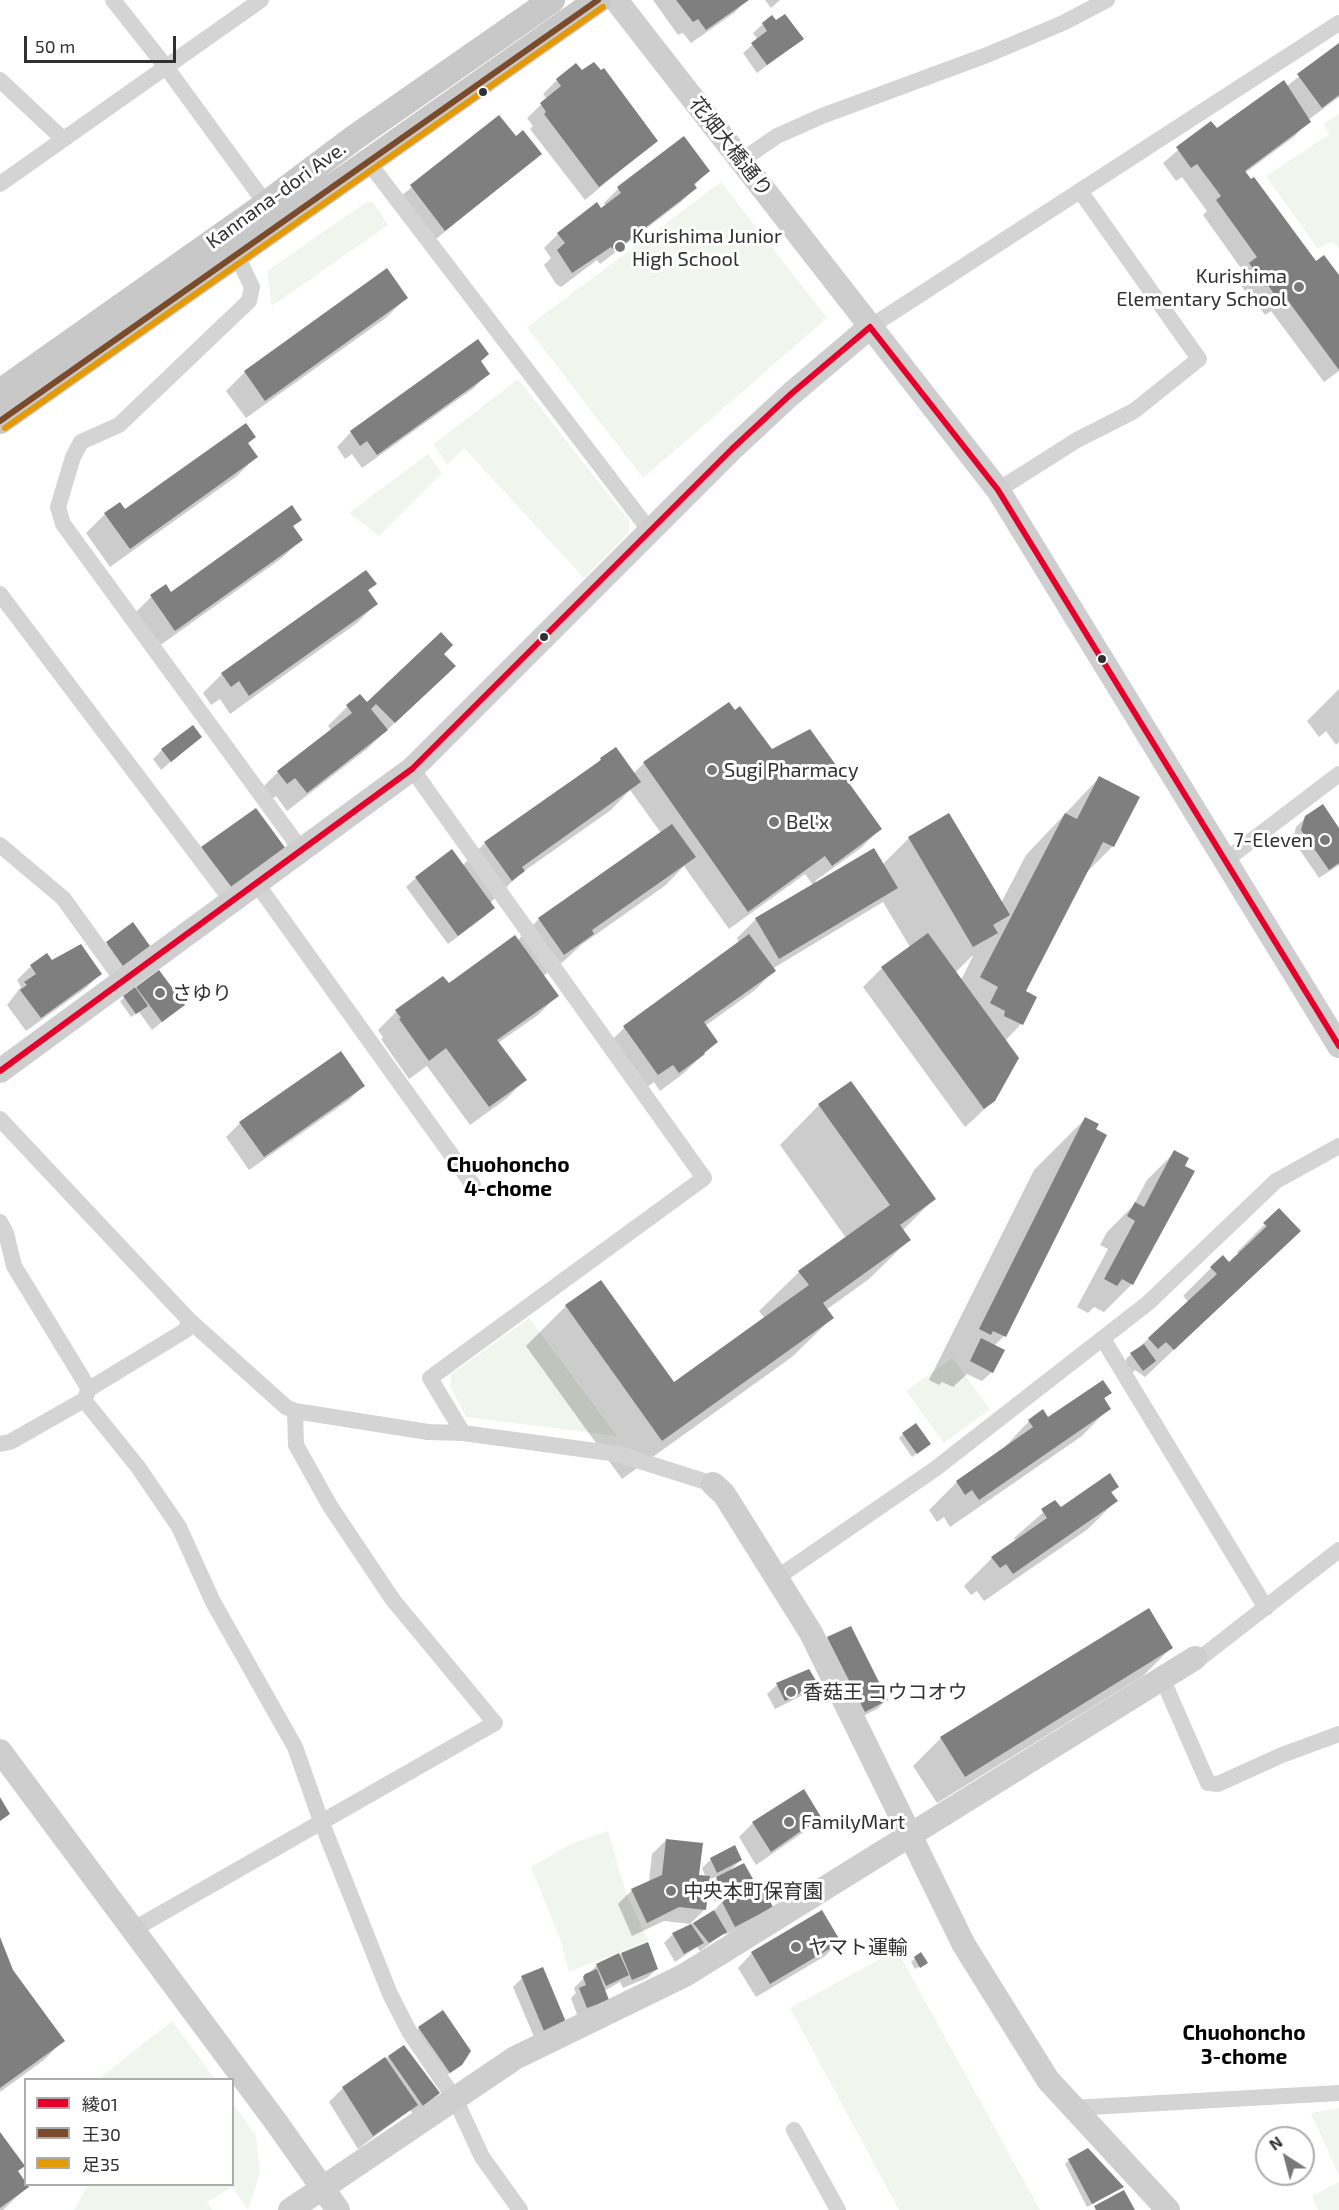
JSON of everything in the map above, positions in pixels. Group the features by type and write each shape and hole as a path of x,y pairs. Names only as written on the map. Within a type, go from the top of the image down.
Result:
{"main road":[{"name":"Kannana-dori Ave.","path":"0,392 266,204 354,138 552,0"},
{"name":"Kannana-dori Ave.","path":"0,421 598,0"}],"street":[{"path":"113,0 166,67 266,204"},
{"path":"0,184 261,0"},
{"name":"花畑大橋通り","path":"616,0 998,490 1339,1046"},
{"path":"742,160 777,136 822,116 987,55 1063,23 1107,0"},
{"path":"0,1071 412,769 791,394 870,327 1339,23"},
{"path":"0,80 63,139"},
{"path":"369,163 650,531"},
{"path":"998,490 1077,440 1134,411 1199,359 1080,191"},
{"path":"237,256 252,287 249,301 119,425 81,442 73,457 58,507 63,524 302,851"},
{"path":"0,594 232,901"},
{"path":"412,769 704,1178 430,1378 463,1433"},
{"path":"1226,860 1339,774"},
{"path":"0,845 63,898 123,981"},
{"path":"257,884 473,1185"},
{"path":"0,1119 189,1320 286,1407 295,1411 428,1432 463,1433 618,1454 713,1484 724,1494 811,1633 912,1835 963,1946 1048,2080 1168,2210"},
{"path":"778,1577 935,1469 1148,1304 1276,1181 1339,1146"},
{"path":"0,1222 6,1233 14,1266 87,1394 179,1527 213,1602 295,1747 321,1821 390,1994 410,2033 455,2099 482,2157 520,2210"},
{"path":"0,1444 10,1442 186,1330 189,1320"},
{"path":"1103,1339 1266,1608"},
{"path":"134,1929 495,1723 393,1600 330,1506 296,1445 295,1411"},
{"path":"290,2210 515,2058 685,1975 1162,1678 1195,1658 1203,1656 1339,1550"},
{"path":"1162,1678 1208,1783 1218,1784 1282,1755 1339,1734"},
{"path":"0,1751 134,1929 338,2210"},
{"path":"1072,2108 1339,2093"},
{"path":"794,2130 838,2210"}],"shaded area":[{"path":"1339,114 1339,249 1333,241 1318,249 1266,176 1330,134 1323,124"},
{"path":"721,182 827,318 643,478 527,327"},
{"path":"373,202 388,225 272,306 267,271 365,203"},
{"path":"518,379 629,521 629,532 584,578 464,448 447,465 434,444"},
{"path":"428,454 442,473 379,536 349,513"},
{"path":"529,1318 617,1436 466,1417 450,1386 452,1374"},
{"path":"952,1358 990,1409 944,1443 906,1391"},
{"path":"608,1831 625,1890 648,1941 569,1972 561,1941 531,1867 571,1844"},
{"path":"897,1950 1040,2210 899,2210 790,2008"},
{"path":"172,2021 214,2078 101,2078"},
{"path":"234,2105 256,2136 260,2172 248,2210 232,2187 207,2202 212,2210 74,2210 87,2186 234,2186"},
{"path":"1339,2108 1339,2176 1311,2113"},
{"path":"1339,2182 1339,2210 1318,2210 1312,2196"}],"building":[{"path":"676,0 749,0 706,30 698,19 693,22"},
{"path":"785,14 804,39 767,65 751,43 767,31 762,23 772,15 776,20"},
{"path":"1339,43 1339,95 1322,108 1297,74"},
{"path":"594,62 601,70 604,68 658,141 599,187 544,114 546,112 540,103 561,86 556,79 576,63 582,70"},
{"path":"1284,80 1311,122 1245,171 1251,179 1254,177 1316,261 1324,255 1339,275 1339,370 1286,298 1279,302 1268,285 1266,287 1249,263 1257,257 1216,200 1221,196 1197,164 1191,168 1176,147 1211,121 1217,128"},
{"path":"499,115 516,136 523,130 542,154 445,231 410,185"},
{"path":"684,136 710,171 694,184 697,188 615,251 611,247 572,273 557,250 565,243 557,233 597,202 601,208 621,193 617,187"},
{"path":"387,268 408,298 265,401 244,371"},
{"path":"478,339 489,354 481,361 490,374 377,455 367,441 360,446 350,431"},
{"path":"246,423 256,437 248,443 258,457 130,549 104,513 120,502 125,509"},
{"path":"292,505 302,520 293,526 303,540 175,631 150,595 166,584 171,592"},
{"path":"366,570 377,584 368,590 378,604 249,696 239,681 231,687 221,673"},
{"path":"441,632 453,645 444,654 456,666 395,723 376,704 371,709 388,730 307,793 295,778 287,784 277,771 352,713 346,705 360,694 367,702"},
{"path":"729,702 735,710 740,706 772,749 810,729 882,829 832,866 825,856 748,912 643,762"},
{"path":"193,725 202,737 171,762 161,749"},
{"path":"616,747 641,782 522,867 525,871 512,881 484,842"},
{"path":"1099,776 1140,797 1114,847 1103,842 1026,991 1037,997 1023,1025 1004,1016 1005,1011 990,1003 998,987 980,977 1065,813 1077,819"},
{"path":"1323,804 1339,828 1339,863 1329,870 1301,830 1305,816"},
{"path":"256,808 286,849 229,887 201,847"},
{"path":"949,813 1010,915 993,925 998,933 973,947 908,837"},
{"path":"672,824 696,857 592,930 594,934 564,955 538,918"},
{"path":"874,848 898,888 779,959 755,918"},
{"path":"452,849 495,908 458,936 415,877"},
{"path":"133,922 150,946 123,966 106,942"},
{"path":"928,933 1019,1058 995,1101 984,1109 881,967"},
{"path":"749,934 776,971 704,1022 718,1042 705,1054 679,1073 673,1065 658,1075 623,1026"},
{"path":"515,935 559,996 497,1040 527,1080 489,1107 446,1048 429,1061 395,1010 443,976 449,983"},
{"path":"81,944 102,974 41,1018 20,990 27,985 24,982 36,974 30,965 47,953 52,960"},
{"path":"159,970 185,1005 162,1022 136,987"},
{"path":"135,987 148,1006 136,1014 123,996"},
{"path":"341,1051 365,1086 264,1157 239,1122"},
{"path":"851,1081 936,1199 900,1225 911,1240 823,1303 834,1318 662,1441 565,1305 601,1280 674,1382 809,1285 798,1271 890,1205 818,1104"},
{"path":"1085,1117 1099,1124 1096,1129 1107,1135 1006,1337 993,1331 991,1335 979,1329"},
{"path":"1174,1150 1189,1158 1185,1166 1195,1171 1133,1285 1122,1279 1117,1286 1104,1279 1135,1221 1127,1216 1135,1202 1144,1207"},
{"path":"1279,1208 1301,1231 1174,1350 1166,1342 1158,1349 1148,1338 1217,1274 1210,1267 1223,1255 1229,1262 1267,1226 1263,1223"},
{"path":"981,1338 1005,1350 993,1373 970,1361"},
{"path":"1144,1344 1156,1361 1143,1371 1130,1353"},
{"path":"1103,1380 1112,1393 1104,1398 1111,1409 979,1500 972,1490 965,1495 956,1481 1033,1427 1028,1420 1043,1409 1048,1417"},
{"path":"916,1423 931,1444 917,1454 902,1433"},
{"path":"1110,1473 1119,1487 1111,1492 1118,1501 1013,1574 1006,1564 1000,1568 991,1557 1047,1518 1041,1509 1055,1500 1061,1507"},
{"path":"1149,1608 1173,1648 965,1777 940,1737"},
{"path":"851,1626 888,1700 865,1712 827,1637"},
{"name":"香菇王 コウコオウ","path":"809,1669 818,1684 785,1701 776,1683"},
{"path":"804,1789 821,1817 771,1852 752,1822"},
{"path":"0,1797 10,1814 0,1821"},
{"path":"666,1839 703,1843 699,1875 710,1876 706,1910 679,1907 647,1923 631,1889 662,1875"},
{"path":"735,1845 742,1860 717,1873 710,1858"},
{"path":"744,1863 753,1879 724,1893 716,1877"},
{"path":"755,1883 757,1887 761,1885 773,1907 735,1927 721,1900"},
{"path":"714,1910 727,1932 709,1943 693,1923"},
{"name":"ヤマト運輸","path":"822,1910 841,1942 770,1984 751,1952"},
{"path":"691,1924 704,1943 684,1954 672,1933"},
{"path":"0,1937 13,1970 65,2041 0,2088"},
{"path":"648,1942 658,1969 632,1980 621,1953"},
{"path":"921,1952 928,1963 920,1968 914,1957"},
{"path":"619,1953 629,1975 606,1986 596,1964"},
{"path":"543,1967 566,2022 544,2031 521,1976"},
{"path":"597,1969 609,2000 587,2008 579,1988 586,1985 583,1977 585,1974"},
{"path":"443,2010 471,2051 462,2065 450,2073 418,2027"},
{"path":"404,2045 440,2093 423,2106 388,2056"},
{"path":"385,2057 418,2105 373,2136 342,2087"},
{"path":"0,2132 24,2165 18,2171 24,2180 24,2186 29,2187 0,2208"},
{"path":"1088,2148 1124,2187 1092,2204 1068,2159"},
{"path":"1124,2190 1135,2210 1096,2210 1094,2206"}],"transit line":[{"name":"王30","path":"0,421 598,0"},
{"name":"足35","path":"5,428 603,7"},
{"name":"綾01","path":"870,327 998,490 1339,1046"},
{"name":"綾01","path":"0,1071 412,769 732,449 791,394 870,327"}],"place":[{"name":"Kurishima Junior High School","path":"620,247"},
{"name":"Kurishima Elementary School","path":"1299,287"},
{"name":"Sugi Pharmacy","path":"712,770"},
{"name":"Bel'x","path":"774,822"},
{"name":"7-Eleven","path":"1325,840"},
{"name":"さゆり","path":"160,993"},
{"name":"香菇王 コウコオウ","path":"791,1692"},
{"name":"FamilyMart","path":"789,1822"},
{"name":"中央本町保育園","path":"671,1891"},
{"name":"ヤマト運輸","path":"796,1947"}],"district":[{"name":"Chuohoncho 4-chome","path":"508,1177"},
{"name":"Chuohoncho 3-chome","path":"1244,2045"}]}
